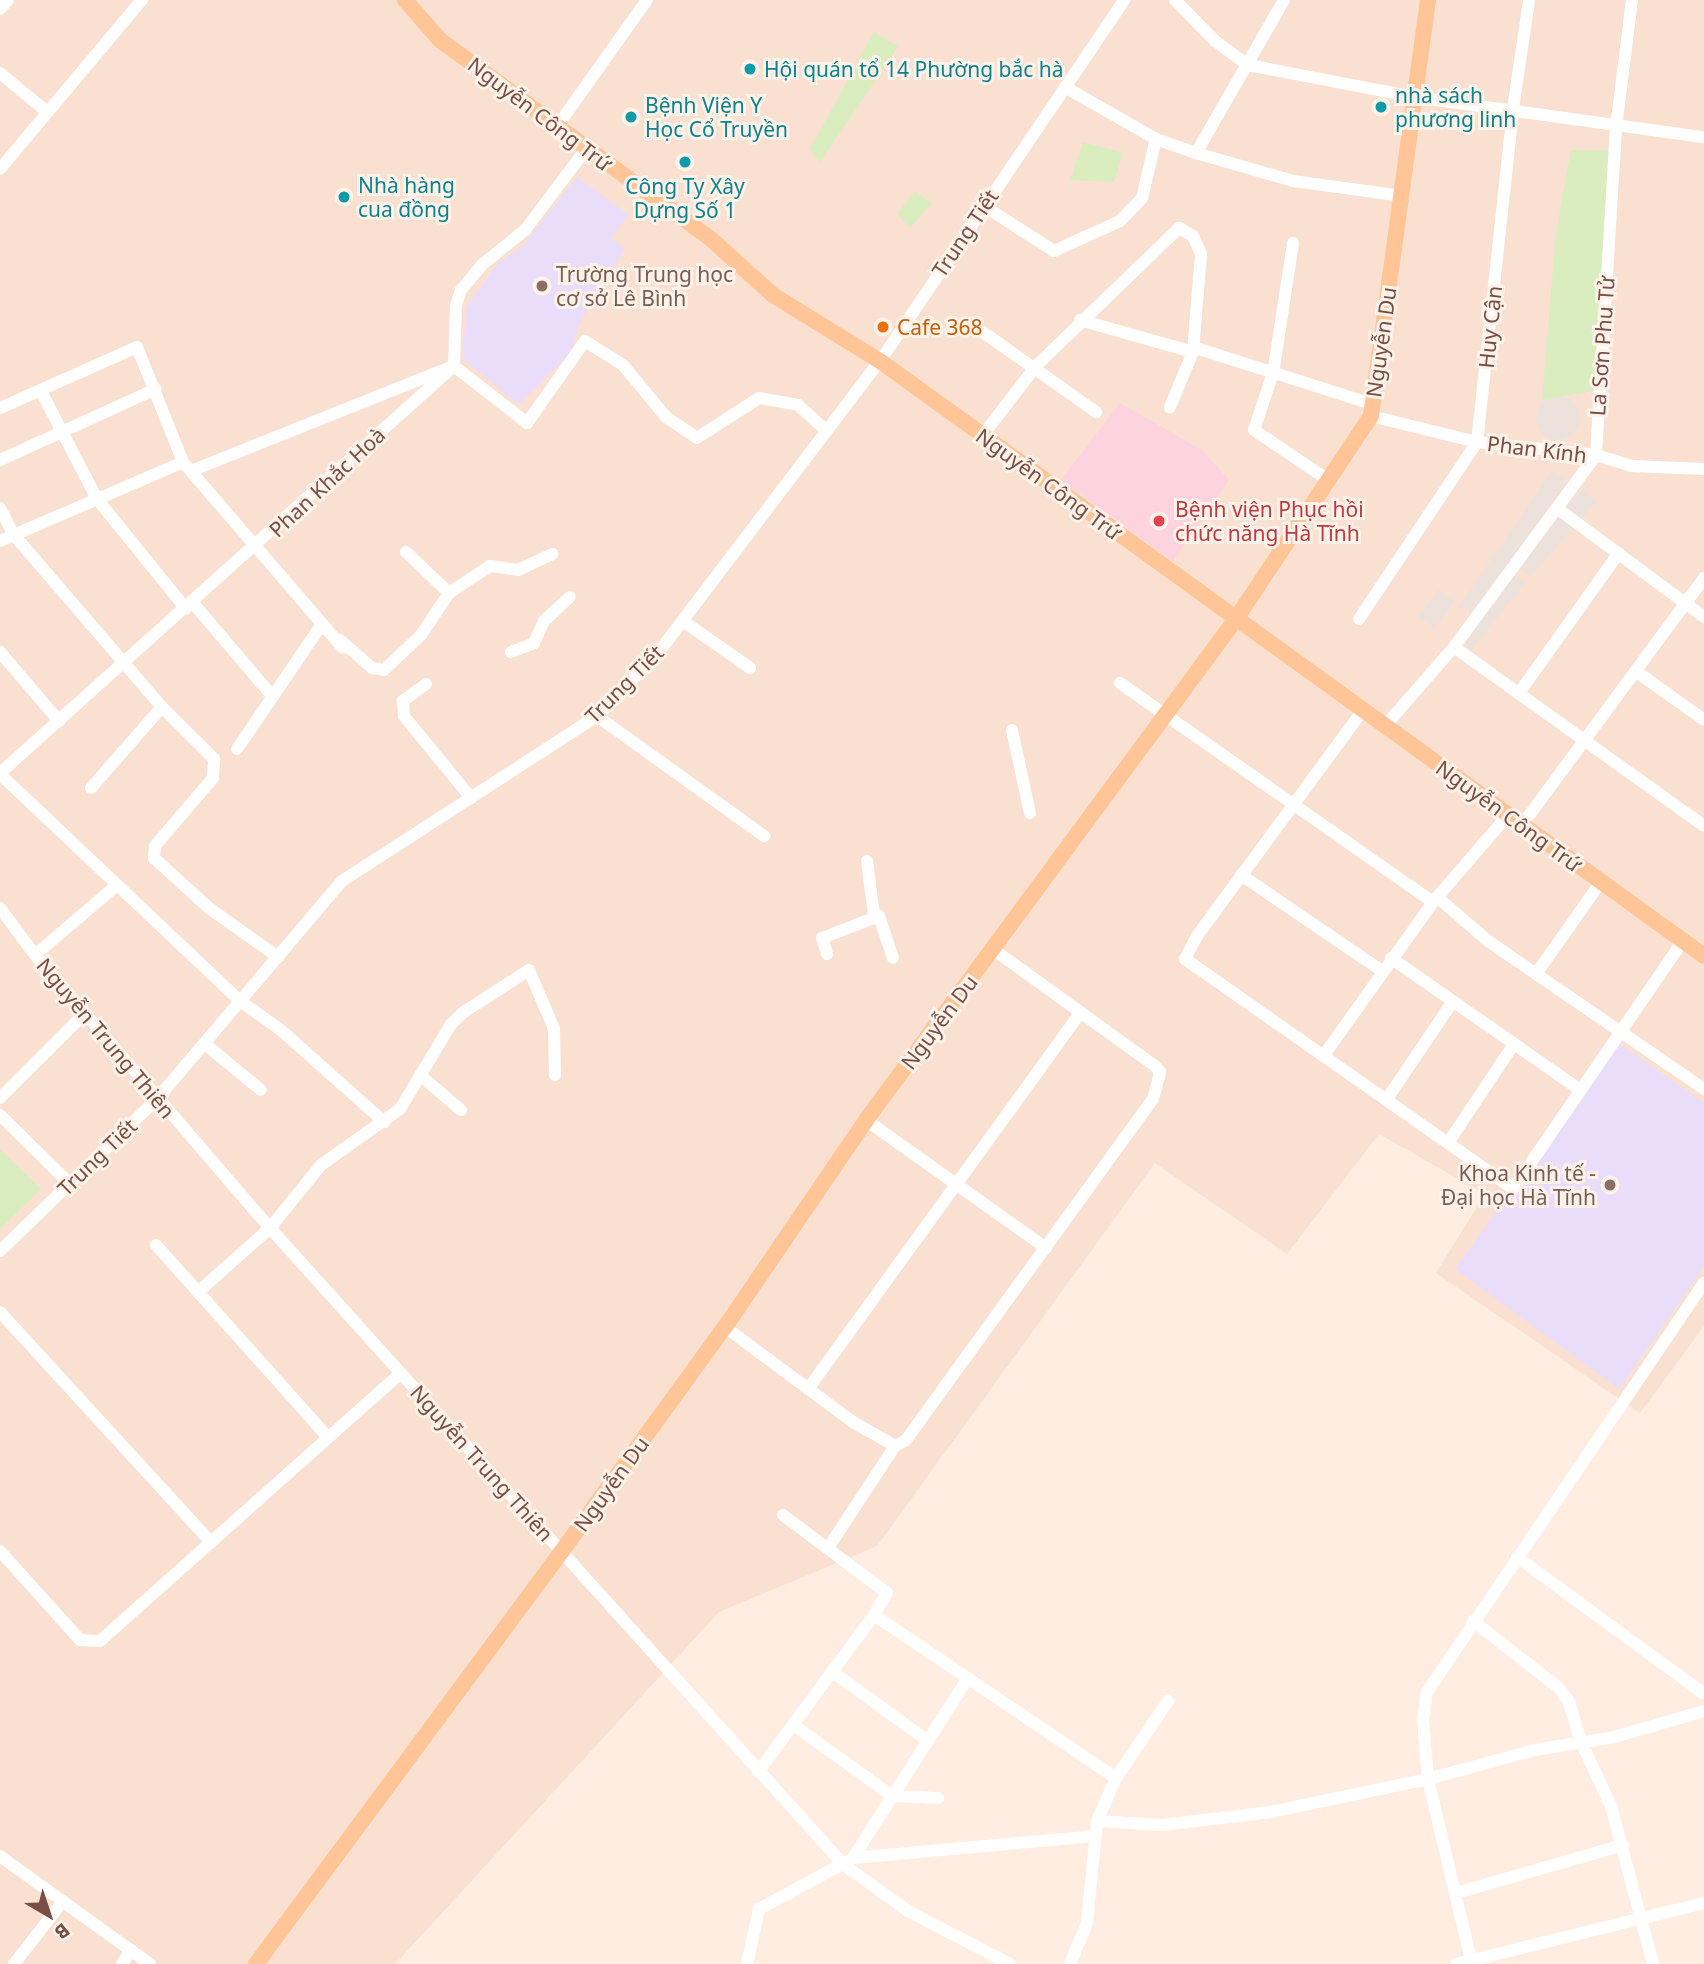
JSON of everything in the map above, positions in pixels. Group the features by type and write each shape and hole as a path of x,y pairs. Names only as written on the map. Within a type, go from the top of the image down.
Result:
{"main road":[{"name":"Nguyễn Công Trứ","path":"405,0 440,40 710,239 773,296 880,361 1704,957"},
{"name":"Nguyễn Du","path":"256,1964 562,1551 725,1327 866,1120 1236,619 1371,410 1428,0"}],"street":[{"path":"0,9 8,0"},
{"path":"0,169 142,0"},
{"path":"556,128 647,0"},
{"name":"Trung Tiết","path":"0,1251 157,1099 342,881 597,716 683,621 880,361 1124,0"},
{"path":"1175,0 1215,41 1248,65 1414,97 1513,109 1616,128 1704,136"},
{"path":"1196,153 1284,0"},
{"name":"Huy Cận","path":"1359,619 1478,442 1513,109 1529,0"},
{"name":"La Sơn Phu Tử","path":"1596,455 1616,128 1632,0"},
{"path":"0,73 47,112"},
{"path":"1065,87 1156,139 1196,153 1293,181 1402,196"},
{"path":"984,206 1044,247 1060,249 1120,221 1137,206 1147,186 1156,139"},
{"path":"454,366 456,306 461,290 484,263 524,230 586,149"},
{"path":"982,435 1036,366 1080,320 1166,237 1183,228 1197,241 1201,254 1193,349 1171,407"},
{"path":"1293,243 1273,373 1254,430 1328,480"},
{"name":"Phan Kính","path":"1080,320 1273,373 1371,410 1478,442 1596,455 1631,466 1704,469"},
{"path":"977,328 1036,366 1096,412"},
{"path":"454,366 527,424 585,341 623,365 666,417 697,438 759,398 798,405 826,430"},
{"path":"0,408 137,347 187,466 342,648"},
{"path":"0,541 97,499 454,366"},
{"name":"Phan Khắc Hoà","path":"0,773 256,547 454,366"},
{"path":"0,460 156,389"},
{"path":"41,391 97,499 273,697"},
{"path":"1385,726 1454,647 1559,509 1596,455"},
{"path":"0,508 14,536 162,707 210,754 216,769 206,788 155,846 153,856 209,908 278,957"},
{"path":"1559,509 1704,617"},
{"path":"406,552 449,593"},
{"path":"1519,692 1619,553"},
{"path":"322,624 372,668 384,670 421,635 449,593 490,566 518,570 553,554"},
{"path":"1522,825 1704,578"},
{"path":"511,652 534,643 548,616 570,597"},
{"path":"683,621 750,668"},
{"path":"237,749 322,624"},
{"path":"1454,647 1704,826"},
{"path":"0,652 59,721"},
{"path":"1637,672 1704,720"},
{"path":"1120,683 1704,1089"},
{"path":"426,684 403,701 404,716 471,799"},
{"path":"91,788 162,707"},
{"path":"1363,710 1196,936 1185,960 1513,1189 1579,1089 1683,941"},
{"path":"597,716 764,836"},
{"path":"1012,730 1030,813"},
{"path":"0,773 240,1001 282,1031 384,1122"},
{"path":"1324,1055 1435,900 1508,815"},
{"path":"867,861 874,916"},
{"path":"1241,875 1382,971"},
{"path":"1536,974 1601,882"},
{"path":"35,955 117,885"},
{"name":"Nguyễn Trung Thiên","path":"0,908 35,955 270,1228 758,1772 849,1861 908,1911 1010,1964"},
{"path":"827,954 822,939 879,916 893,958"},
{"path":"828,1548 895,1446 906,1440 1151,1104 1160,1072 993,948"},
{"path":"1391,958 1579,1089"},
{"path":"198,1292 270,1228 321,1165 400,1109 464,1012 529,970 554,1029 555,1075"},
{"path":"1387,1099 1453,1001"},
{"path":"808,1389 959,1186 1082,1012"},
{"path":"0,1098 85,1013"},
{"path":"205,1044 261,1090"},
{"path":"1448,1143 1514,1044"},
{"path":"420,1075 461,1110"},
{"path":"0,1115 69,1184"},
{"path":"866,1120 1046,1248"},
{"path":"156,1245 327,1436"},
{"path":"1472,1962 1428,1779 1423,1705 1473,1621 1704,1283"},
{"path":"0,1312 209,1541"},
{"path":"725,1327 808,1389 895,1446"},
{"path":"0,1551 80,1640 95,1643 105,1638 209,1541 401,1373"},
{"path":"758,1772 834,1672 887,1593 783,1515"},
{"path":"1517,1557 1704,1694"},
{"path":"874,1615 1116,1778"},
{"path":"1473,1621 1563,1693 1581,1742 1611,1806 1653,1964"},
{"path":"834,1672 927,1740"},
{"path":"849,1861 968,1678"},
{"path":"1070,1964 1087,1923 1097,1821 1116,1778 1168,1701"},
{"path":"1097,1821 1162,1825 1270,1812 1428,1779 1581,1742 1614,1737 1704,1711"},
{"path":"795,1726 892,1796 938,1798"},
{"path":"747,1964 759,1909 849,1861 1096,1836"},
{"path":"1456,1893 1622,1845"},
{"path":"0,1856 150,1964"},
{"path":"14,1964 62,1901"},
{"path":"1456,1964 1704,1903"},
{"path":"121,1964 131,1950"}],"shaded area":[{"path":"0,0 1704,0 1704,1326 1640,1413 1436,1273 1485,1194 1379,1134 1287,1254 1155,1163 877,1546 719,1612 395,1964 0,1964"},
{"name":"Trường Trung học cơ sở Lê Bình","path":"577,177 629,215 611,238 625,249 578,326 572,351 519,405 463,359 466,308 498,263 522,247"},
{"path":"1558,396 1574,402 1580,418 1574,434 1558,440 1542,434 1536,418 1542,402"},
{"name":"Bệnh viện Phục hồi chức năng Hà Tĩnh","path":"1120,403 1202,450 1229,480 1173,561 1061,480"},
{"path":"1552,470 1567,480 1479,610 1458,608"},
{"path":"1582,489 1597,501 1530,577 1516,564"},
{"path":"1514,574 1525,583 1471,651 1460,642"},
{"path":"1439,589 1455,601 1435,628 1418,617"},
{"name":"Khoa Kinh tế - Đại học Hà Tĩnh","path":"1618,1043 1704,1103 1704,1267 1619,1389 1455,1269"}],"green space":[{"path":"874,32 898,47 820,162 810,149"},
{"path":"1083,142 1123,153 1114,182 1070,180"},
{"path":"1571,150 1615,150 1592,391 1542,400 1556,233"},
{"path":"914,192 932,203 910,228 897,214"},
{"path":"0,1149 41,1189 0,1229"}],"place":[{"name":"Hội quán tổ 14 Phường bắc hà","path":"750,69"},
{"name":"nhà sách phương linh","path":"1381,107"},
{"name":"Bệnh Viện Y Học Cổ Truyền","path":"631,117"},
{"name":"Công Ty Xây Dựng Số 1","path":"685,162"},
{"name":"Nhà hàng cua đồng","path":"344,197"},
{"name":"Trường Trung học cơ sở Lê Bình","path":"542,286"},
{"name":"Cafe 368","path":"883,327"},
{"name":"Bệnh viện Phục hồi chức năng Hà Tĩnh","path":"1159,521"},
{"name":"Khoa Kinh tế - Đại học Hà Tĩnh","path":"1610,1185"}]}
